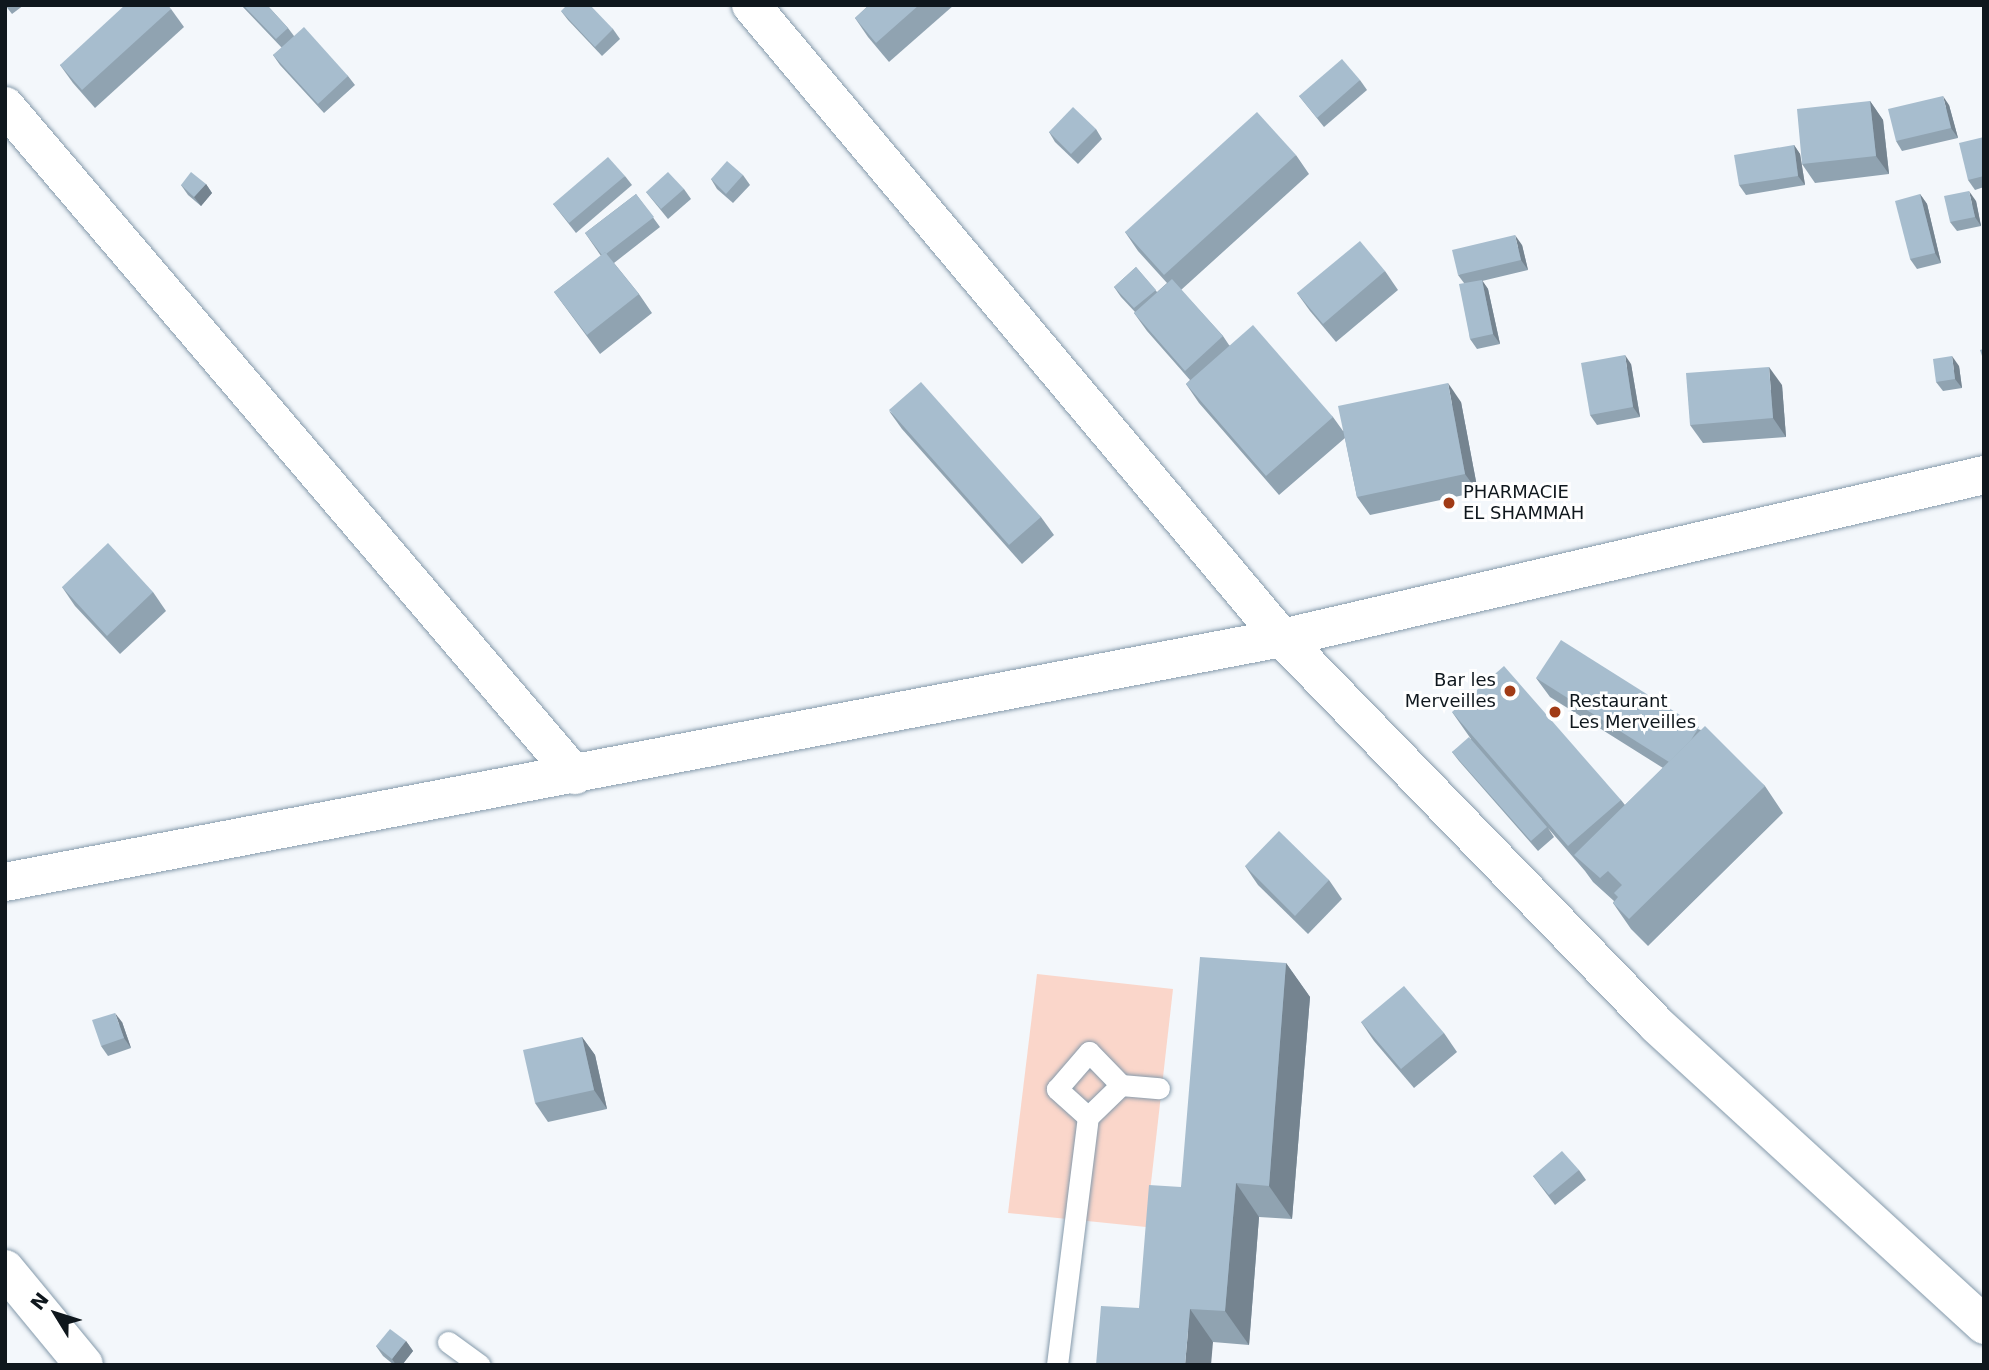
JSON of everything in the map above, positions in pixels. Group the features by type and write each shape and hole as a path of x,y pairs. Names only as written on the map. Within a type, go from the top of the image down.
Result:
{"street":[{"path":"751,5 1282,638 1657,1025 1984,1325"},
{"path":"5,106 575,775"},
{"path":"5,882 1282,638 1984,475"},
{"path":"5,1269 83,1365"}],"lane":[{"path":"1088,1117 1056,1089 1089,1052 1121,1085 1159,1088"},
{"path":"1056,1365 1088,1117 1121,1085"},
{"path":"448,1342 480,1365"}],"shaded area":[{"path":"1037,974 1173,989 1146,1227 1008,1213"}],"building":[{"path":"125,5 168,5 171,9 82,90 60,65"},
{"path":"243,5 267,5 288,28 276,39"},
{"path":"567,5 590,5 613,29 595,47 561,11"},
{"path":"869,5 919,5 876,43 855,18"},
{"path":"304,27 348,76 318,104 273,55"},
{"path":"1342,59 1360,80 1317,118 1299,96"},
{"path":"1943,96 1951,128 1896,141 1888,109"},
{"path":"1870,101 1876,156 1802,164 1797,109"},
{"path":"1073,107 1096,129 1071,154 1049,132"},
{"path":"1257,112 1296,155 1164,275 1125,232"},
{"path":"1984,137 1984,176 1968,180 1959,143"},
{"path":"1794,145 1798,176 1739,185 1734,155"},
{"path":"608,157 625,176 569,223 553,204"},
{"path":"727,161 743,175 726,194 711,179"},
{"path":"191,172 206,184 194,197 181,185"},
{"path":"668,172 684,189 661,209 646,192"},
{"path":"1969,191 1975,217 1950,222 1944,196"},
{"path":"636,194 654,217 602,255 585,233"},
{"path":"1920,194 1935,253 1910,259 1895,201"},
{"path":"1515,235 1521,260 1458,275 1452,250"},
{"path":"1360,241 1385,271 1323,324 1297,293"},
{"path":"605,252 639,294 587,335 554,292"},
{"path":"1136,267 1156,290 1134,308 1114,287"},
{"path":"1172,279 1223,336 1185,371 1134,313"},
{"path":"1482,280 1493,334 1470,339 1459,284"},
{"path":"1253,325 1333,417 1266,476 1186,384"},
{"path":"1625,355 1633,407 1590,415 1581,363"},
{"path":"1952,356 1955,379 1936,382 1933,359"},
{"path":"1769,367 1773,418 1690,425 1686,373"},
{"path":"921,382 1041,517 1009,545 889,410"},
{"path":"1448,383 1465,474 1357,497 1338,406"},
{"path":"108,543 153,592 107,636 62,587"},
{"path":"1561,640 1699,727 1691,740 1669,762 1536,678"},
{"path":"1504,666 1621,800 1568,846 1452,712"},
{"path":"1705,726 1765,786 1629,919 1613,903 1618,897 1614,893 1622,885 1608,871 1600,878 1574,855"},
{"path":"1469,737 1547,827 1531,841 1452,752"},
{"path":"1279,831 1329,880 1295,916 1245,866"},
{"path":"1200,957 1286,963 1269,1186 1236,1183 1225,1311 1190,1309 1185,1365 1096,1365 1101,1306 1139,1308 1149,1185 1181,1187"},
{"path":"1404,986 1444,1033 1401,1069 1361,1022"},
{"path":"115,1013 124,1038 101,1046 92,1020"},
{"path":"582,1037 594,1090 535,1103 523,1050"},
{"path":"1562,1151 1579,1170 1549,1195 1533,1176"},
{"path":"390,1329 406,1341 392,1359 376,1346"}],"place":[{"name":"PHARMACIE EL SHAMMAH","path":"1449,503"},
{"name":"Bar les Merveilles","path":"1510,691"},
{"name":"Restaurant Les Merveilles","path":"1555,712"}]}
